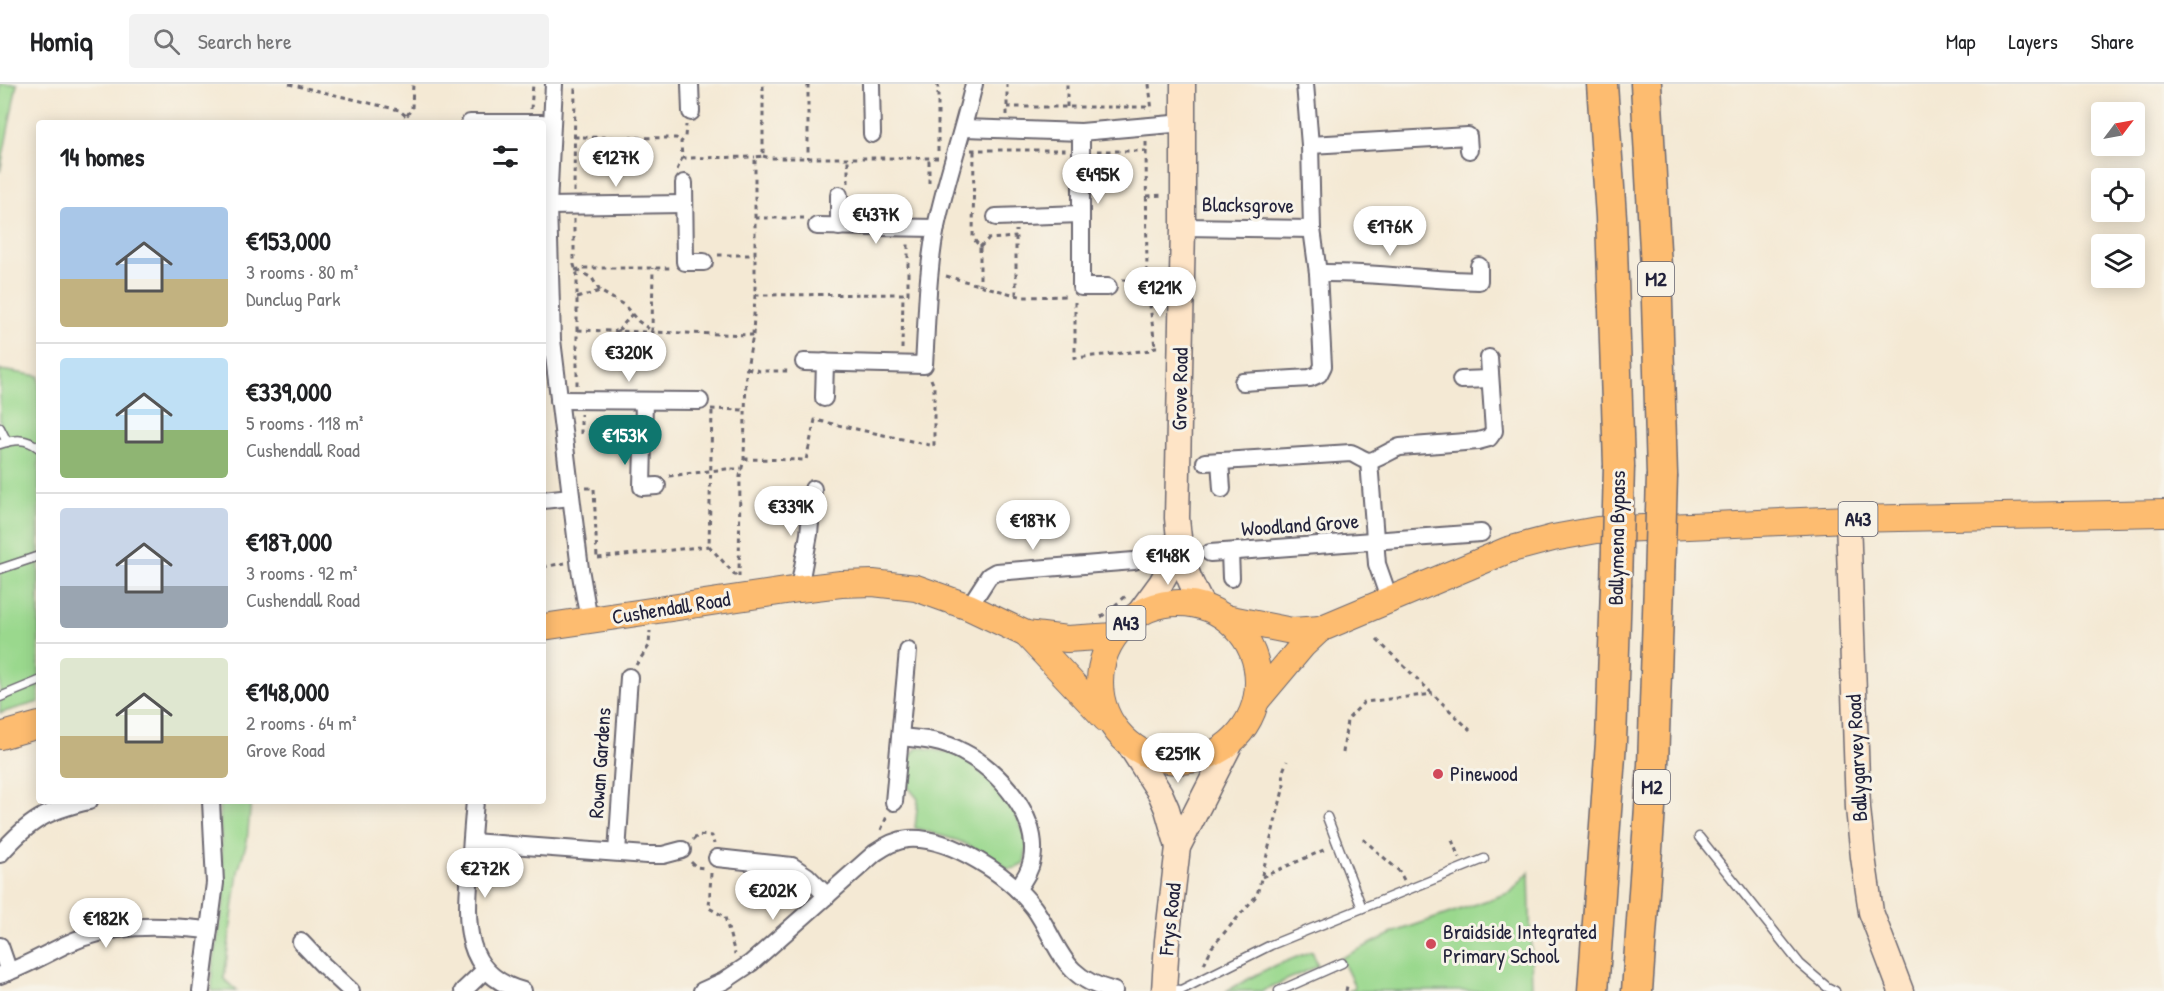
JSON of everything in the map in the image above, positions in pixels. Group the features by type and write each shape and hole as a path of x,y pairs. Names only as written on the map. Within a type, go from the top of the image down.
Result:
{"highway":[{"name":"Ballymena Bypass","path":"1593,991 1611,742 1619,466 1612,229 1602,84"},
{"name":"Ballymena Bypass","path":"1637,991 1653,765 1662,475 1656,268 1646,84"}],"main road":[{"name":"A43","path":"1226,618 1292,631 1320,629 1508,550 1553,538 1608,530 1848,519 2164,513"},
{"name":"Cushendall Road","path":"546,627 799,589 873,583 916,588 969,607 1026,634 1067,639 1114,636"},
{"name":"A43","path":"1135,602 1159,605 1180,602 1202,605 1226,618 1243,634 1254,655 1258,678 1256,701 1247,723 1232,741 1214,754 1180,761 1169,761 1147,755 1120,735 1103,705 1100,681 1103,657 1114,636 1125,623 1135,602"},
{"name":"A43","path":"1256,701 1303,645 1320,629"},
{"name":"Cushendall Road","path":"1026,634 1120,735"},
{"path":"0,736 36,726"}],"street":[{"path":"543,120 554,84"},
{"path":"690,84 691,112"},
{"path":"871,84 872,134"},
{"path":"804,362 924,365 930,272 936,228 966,150 964,128 974,84"},
{"name":"Grove Road","path":"1183,84 1183,227 1177,518 1179,549 1185,571 1202,605"},
{"path":"1243,382 1310,378 1321,371 1323,362 1318,273 1312,229 1310,145 1305,84"},
{"path":"964,128 1081,132 1184,123"},
{"path":"1081,132 1081,287 1108,287"},
{"path":"1310,145 1468,136 1469,150"},
{"path":"546,178 548,340 576,493 579,560 589,620"},
{"path":"684,183 685,262 704,262"},
{"path":"839,195 839,227"},
{"path":"548,206 684,204"},
{"path":"996,217 1081,214"},
{"path":"817,226 936,228"},
{"name":"Blacksgrove","path":"1183,227 1312,229"},
{"path":"1318,273 1359,272 1439,280 1479,281 1479,266"},
{"path":"1222,489 1212,462 1351,453 1369,461 1400,447 1478,441 1489,438 1494,431 1489,358"},
{"path":"824,398 825,362"},
{"path":"1461,380 1490,379"},
{"path":"559,400 644,401 706,405"},
{"path":"644,401 642,487 657,486"},
{"name":"Woodland Grove","path":"1369,461 1377,564 1390,601"},
{"path":"799,589 809,534 813,489"},
{"path":"546,500 576,493"},
{"name":"Ballygarvey Road","path":"1848,519 1858,808 1863,857 1871,912 1901,991"},
{"name":"Woodland Grove","path":"1210,553 1481,533"},
{"path":"1135,602 1161,583 1179,549"},
{"name":"Woodland Grove","path":"1230,552 1231,578"},
{"path":"969,607 989,576 997,571 1134,561"},
{"path":"894,802 908,651"},
{"name":"Rowan Gardens","path":"617,852 629,677"},
{"name":"Frys Road","path":"1120,735 1160,793 1178,847"},
{"path":"900,737 933,741 962,751 989,770 1011,794 1027,821 1033,857 1029,870 1017,888"},
{"name":"Frys Road","path":"1164,990 1178,847 1232,741"},
{"path":"0,854 37,818 78,804"},
{"path":"201,991 214,883 211,804"},
{"path":"475,804 467,902 468,931 485,970 501,983 523,991"},
{"path":"702,991 740,971 875,853 890,844 914,839 931,842 986,865 1017,888 1038,914 1071,968 1091,982 1114,991"},
{"path":"472,842 663,855 682,850"},
{"path":"717,858 792,866 803,872 827,896"},
{"path":"0,946 5,974 68,944 115,929 149,925 207,930"},
{"path":"301,942 351,991"},
{"path":"463,991 485,970"}],"lane":[{"path":"0,428 3,443 23,439 36,446"},
{"path":"0,569 36,557"},
{"path":"0,696 36,682"},
{"path":"1327,817 1362,908"},
{"path":"1699,837 1800,964 1835,991"},
{"path":"1164,990 1181,990 1271,945 1484,859"},
{"path":"1279,991 1342,963"}],"path":[{"path":"289,84 399,110 406,116"},
{"path":"404,120 412,108 413,84"},
{"path":"533,84 541,120"},
{"path":"575,84 573,207 581,444"},
{"path":"682,158 763,156 763,84"},
{"path":"808,84 808,158"},
{"path":"1007,84 1007,129"},
{"path":"1067,84 1067,107"},
{"path":"1149,84 1152,113"},
{"path":"1007,107 1146,107 1152,113"},
{"path":"1152,113 1157,110"},
{"path":"684,183 677,176 677,166 682,158 681,142 685,137 686,123 691,112"},
{"path":"574,137 676,138 681,142"},
{"path":"980,285 980,247 973,238 966,150 1146,152 1147,280 1155,347"},
{"path":"746,410 706,405 710,471 709,546 739,579 740,476 744,459 746,410 747,368 753,335 755,295 755,157"},
{"path":"839,195 848,189 848,158"},
{"path":"1147,196 1169,195"},
{"path":"1016,217 1016,295"},
{"path":"755,219 811,218 817,226"},
{"path":"755,295 908,294 909,228"},
{"path":"980,247 987,239 1016,237"},
{"path":"704,262 711,255 755,255"},
{"path":"575,270 583,268 675,268 685,262"},
{"path":"652,332 653,268"},
{"path":"575,270 592,278 600,291 624,305 652,332"},
{"path":"930,272 1023,297 1075,296 1076,358 1169,347"},
{"path":"1108,287 1115,280 1147,280"},
{"path":"577,298 600,291"},
{"path":"902,364 903,294"},
{"path":"618,331 632,314"},
{"path":"578,330 753,335"},
{"path":"747,368 760,371 794,371 804,362"},
{"path":"744,459 806,460 815,420 934,446 934,386 924,365"},
{"path":"657,486 664,477 742,469"},
{"path":"576,493 594,488 597,559"},
{"path":"546,566 579,560 709,546"},
{"path":"1092,619 1135,602"},
{"path":"629,677 650,646 651,610"},
{"path":"1377,640 1470,730"},
{"path":"1343,753 1347,720 1364,702 1433,694"},
{"path":"1201,971 1212,947 1257,895 1284,786 1283,771 1287,761"},
{"path":"875,853 882,826 894,802"},
{"path":"717,858 712,836 698,835 682,850 696,867 711,868 709,908 725,917 740,971"},
{"path":"1363,840 1400,871 1409,889"},
{"path":"1452,840 1463,868"},
{"path":"1262,877 1337,844"},
{"path":"1346,991 1347,986"}],"green space":[{"path":"0,84 17,84 0,172"},
{"path":"0,370 36,376 36,703 0,713"},
{"path":"919,747 960,755 1006,793 1028,842 1024,863 1016,868 1008,869 988,855 959,841 915,828 918,799 908,787 908,770 910,759"},
{"path":"219,804 251,804 247,841 238,872 224,979 237,991 212,991 212,971 224,901"},
{"name":"Braidside Integrated Primary School","path":"1529,872 1532,991 1349,991 1355,987 1341,958 1395,932 1511,892"},
{"path":"1312,951 1318,966 1262,991 1226,991 1269,968"}],"place":[{"name":"Pinewood","path":"1438,774"},
{"name":"Braidside Integrated Primary School","path":"1431,944"}]}
